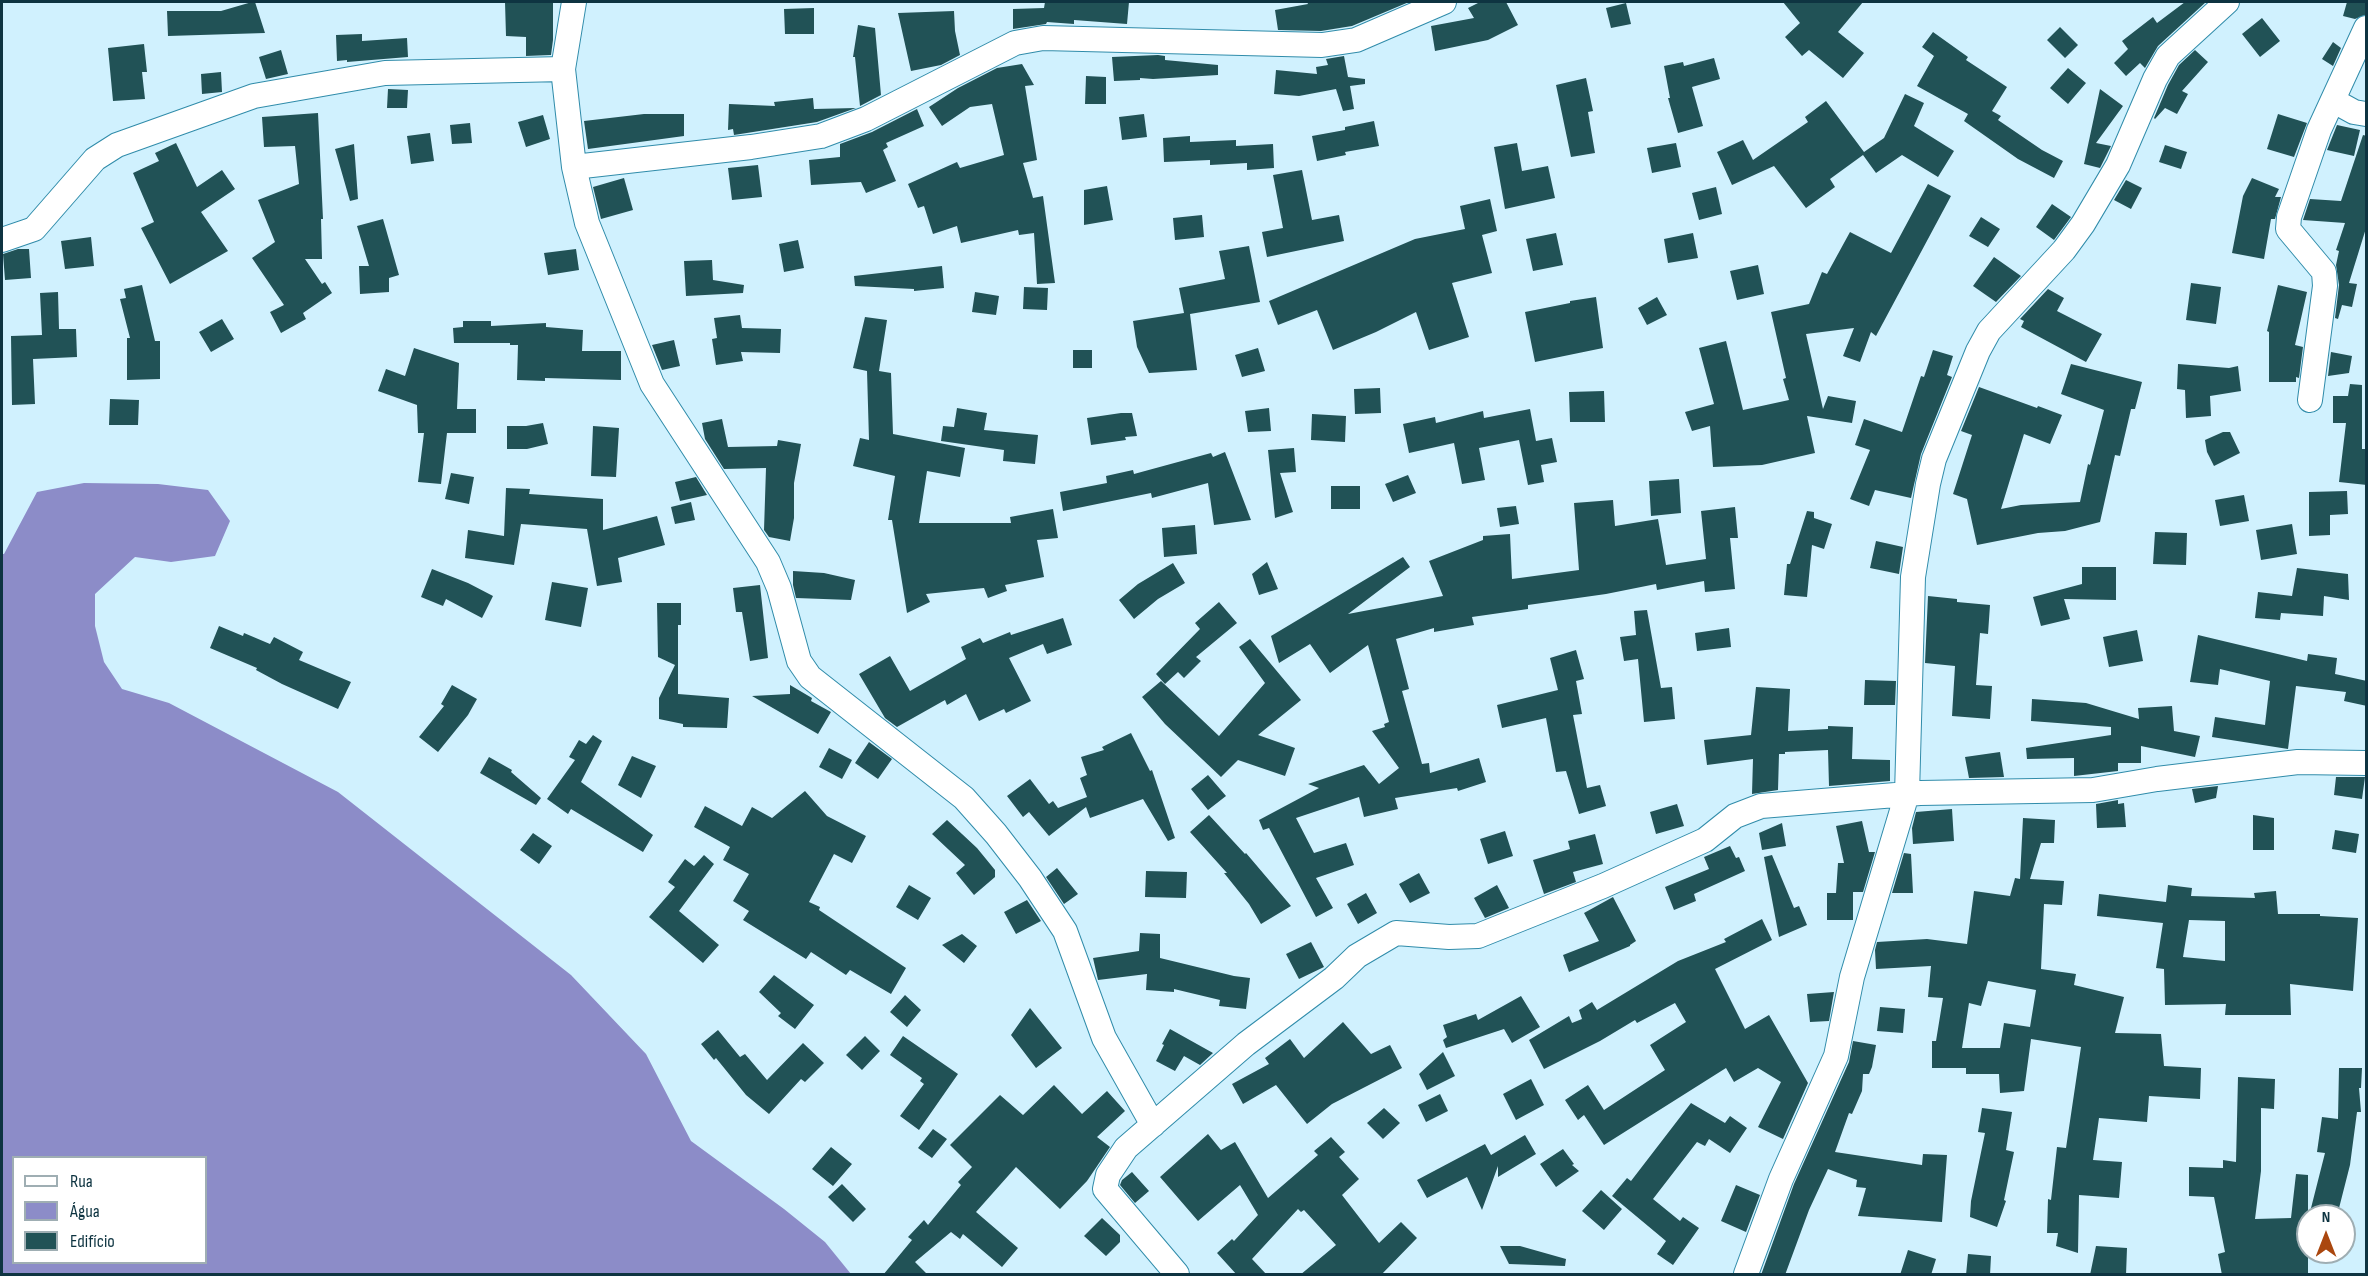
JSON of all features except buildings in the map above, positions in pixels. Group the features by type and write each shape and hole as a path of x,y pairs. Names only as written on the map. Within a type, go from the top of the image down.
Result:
{"street":[{"path":"574,2 563,69 574,167 587,223 652,384 768,562 779,588 799,661 810,677 964,798 1023,869 1065,931 1104,1038 1153,1125"},
{"path":"574,167 751,147 821,136 866,119 1015,43 1043,38 1322,45 1356,40 1444,2"},
{"path":"1746,1275 1781,1179 1836,1056 1852,976 1907,794 1912,577 1934,459 1977,351 1989,331 2064,250 2083,224 2118,165 2155,78 2168,56 2227,2"},
{"path":"2310,400 2325,286 2324,272 2288,229 2289,217 2319,130 2367,28"},
{"path":"2,240 34,229 95,159 117,145 254,96 385,73 563,69"},
{"path":"2334,101 2354,112 2367,114"},
{"path":"1177,1275 1105,1189 1107,1175 1126,1148 1246,1044 1309,997 1357,956 1396,933 1449,937 1478,936 1603,886 1705,840 1735,816 1761,806 1907,794 2093,790 2157,779 2298,762 2367,763"}],"water":[{"path":"84,483 158,484 208,490 230,521 215,556 171,562 135,557 95,594 95,626 104,662 122,689 169,703 338,792 571,975 646,1054 691,1141 825,1242 851,1274 2,1274 2,554 37,492"}]}
